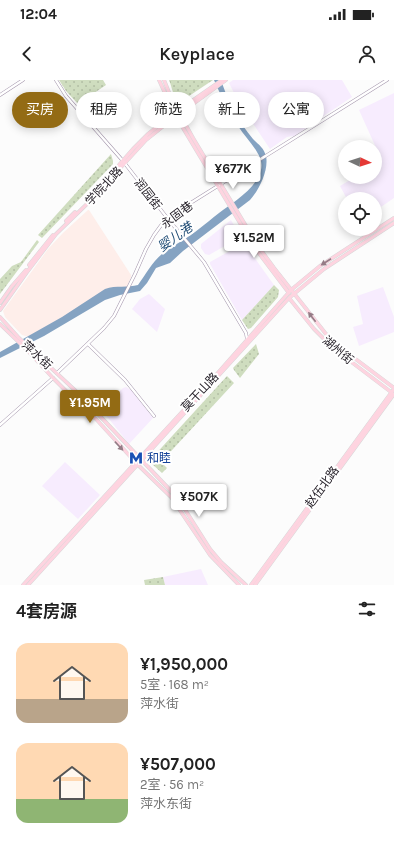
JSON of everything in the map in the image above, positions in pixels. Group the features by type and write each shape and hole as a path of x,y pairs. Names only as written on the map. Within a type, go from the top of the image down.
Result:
{"main road":[{"path":"159,80 165,92"},
{"path":"164,80 169,92"},
{"name":"学院北路","path":"196,99 214,85 224,81"},
{"name":"学院北路","path":"196,101 224,81"},
{"name":"学院北路","path":"0,310 56,234 89,202 148,134 157,128"},
{"name":"湖州街","path":"185,128 237,213 255,248 326,334 342,349 394,389"},
{"name":"学院北路","path":"0,303 60,227 124,162"},
{"name":"莫干山路","path":"28,585 88,518 138,466 140,460 290,291 320,266 394,218"},
{"name":"莫干山路","path":"23,585 134,462 140,460 289,298 324,269 394,223"},
{"path":"289,298 290,291"},
{"name":"湖州街","path":"289,298 314,329 333,348 393,394"},
{"name":"萍水街","path":"0,317 18,339"},
{"name":"萍水街","path":"0,324 28,349 53,378 96,419 134,462 171,497 210,555 239,585"},
{"name":"萍水街","path":"28,349 79,394 170,490 184,508 210,549 221,562 246,585"},
{"name":"赵伍北路","path":"255,585 393,394 394,389"},
{"name":"赵伍北路","path":"251,585 393,394"}],"street":[{"path":"0,95 23,80"},
{"name":"润园街","path":"56,80 66,96 124,162 168,219 204,262 246,333 247,339"},
{"name":"永固巷","path":"57,373 104,328 114,316 146,249 162,224 181,209 387,80"},
{"path":"246,333 252,334"},
{"path":"88,344 125,380 154,416"},
{"path":"0,425 53,378"}],"shaded area":[{"path":"233,80 342,80 352,97 324,116 324,92 268,92 268,128 306,128 294,136 287,137 270,149 256,128 260,128 260,92 234,92 229,83"},
{"path":"394,93 394,198 382,206 382,192 343,192 340,186 343,184 382,184 382,140 373,140 359,110"},
{"path":"88,210 131,275 126,289 29,337 22,335 5,317 3,311 48,249"},
{"path":"231,220 239,234 237,235 237,239 209,255 205,254 201,248 201,244"},
{"path":"244,243 274,285 242,320 210,262"},
{"path":"383,287 394,317 394,332 359,346 353,327 363,324 357,296"},
{"path":"149,294 165,309 157,332 132,309 140,299"},
{"path":"126,387 131,390 153,418 129,444 101,409 123,388"},
{"path":"65,462 100,495 78,519 42,486"},
{"path":"201,569 208,585 165,585 163,577"}],"green space":[{"path":"59,80 103,80 106,85 96,92 76,92 76,102 66,91"},
{"path":"169,80 213,80 195,92 173,92"},
{"path":"111,154 113,164 42,238 38,235"},
{"path":"37,240 39,242 0,294 0,279 12,266 21,262"},
{"path":"274,285 279,290 278,297 251,328 248,329 242,320"},
{"path":"256,344 259,354 240,378 233,368"},
{"path":"227,376 234,383 161,462 167,468 162,473 152,464 152,458"},
{"path":"163,577 165,585 145,585 144,580"}],"water":[{"path":"214,80 221,80 225,92 219,92"},
{"path":"240,128 245,128 253,139 261,146 265,153 267,162 265,173 260,185 250,200 183,251 170,263 156,268 140,291 105,300 44,336 0,358 0,352 62,317 105,289 138,285 158,257 190,236 241,197 255,183 260,175 261,167 260,158"}],"place":[{"name":"和睦","path":"136,458"}],"water label":[{"name":"婴儿港","path":"175,237"}]}
